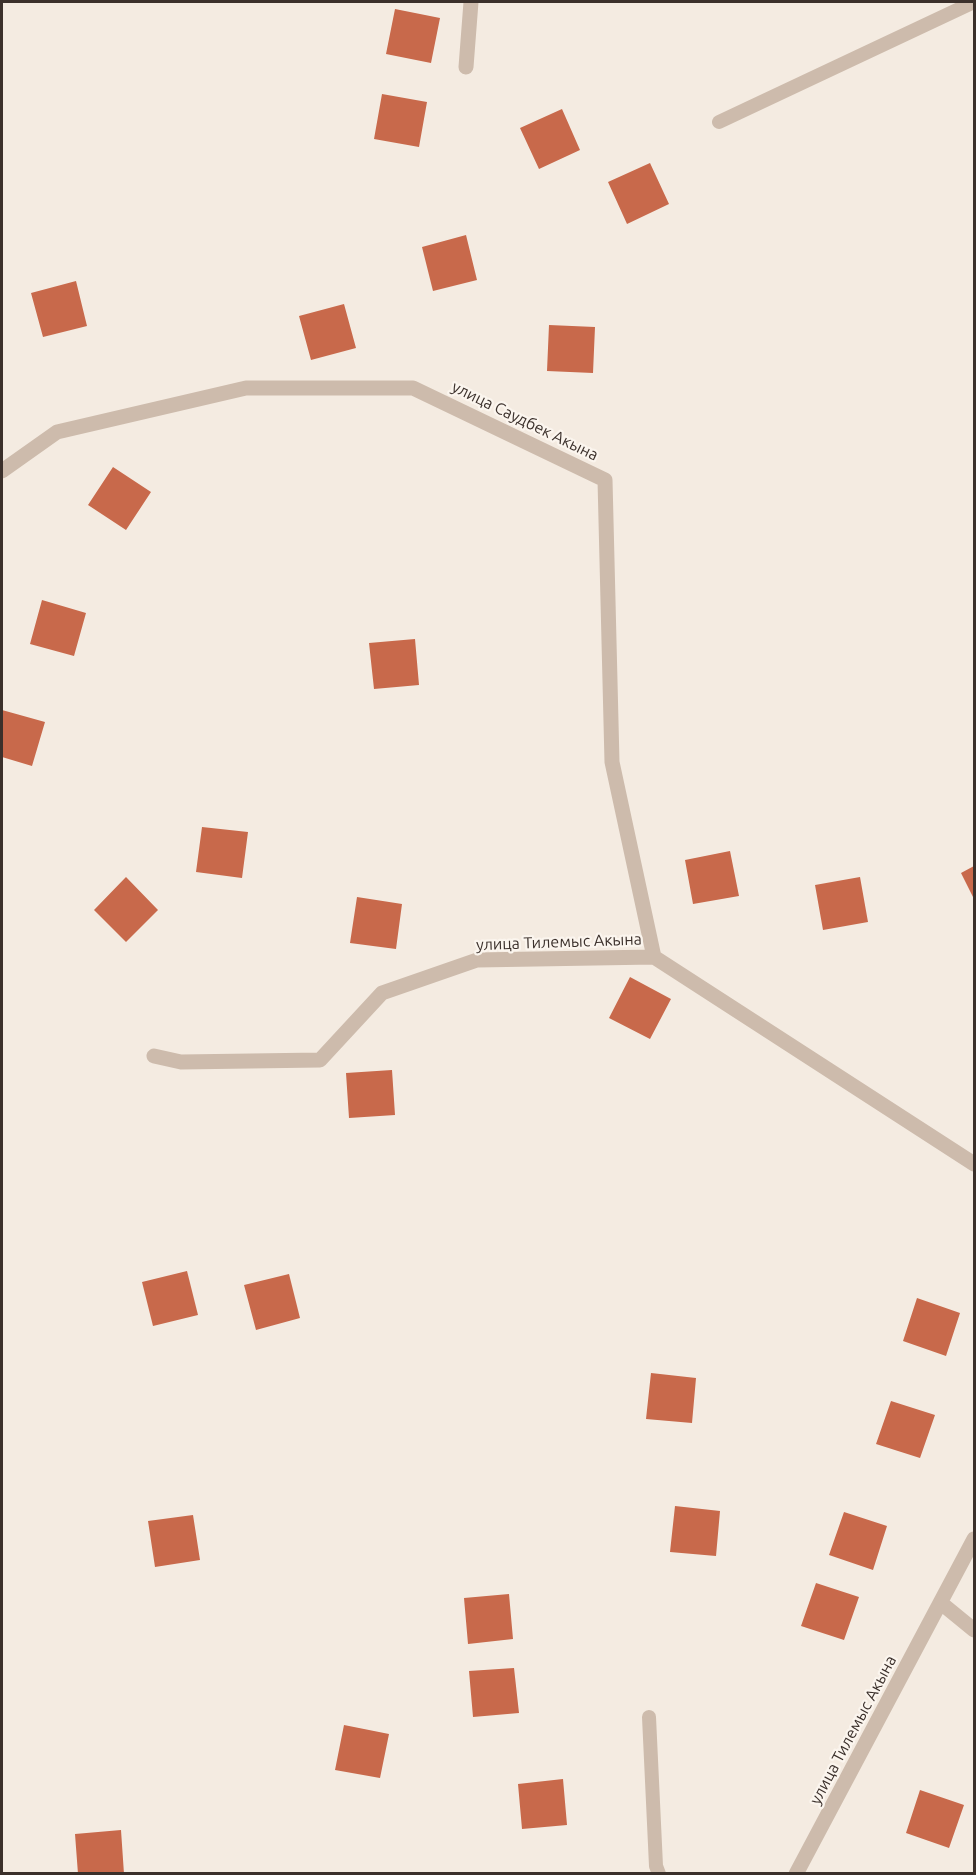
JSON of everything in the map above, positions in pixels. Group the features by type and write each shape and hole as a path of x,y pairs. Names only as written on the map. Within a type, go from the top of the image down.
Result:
{"street":[{"path":"466,67 471,2"},
{"name":"улица Саудбек Акына","path":"2,471 57,432 246,388 412,388 605,480 612,762 654,957"},
{"name":"улица Тилемыс Акына","path":"154,1056 181,1062 320,1060 381,993 477,960 654,957 975,1164"},
{"name":"улица Тилемыс Акына","path":"796,1874 975,1539"},
{"path":"941,1603 975,1630"}],"lane":[{"path":"719,122 975,2"},
{"path":"650,1717 658,1874"}],"building":[{"path":"395,9 440,18 431,63 386,54"},
{"path":"382,94 427,102 419,147 374,139"},
{"path":"562,109 580,150 539,169 520,128"},
{"path":"650,163 669,204 627,224 608,182"},
{"path":"466,235 477,280 433,291 422,247"},
{"path":"76,281 87,326 43,337 31,293"},
{"path":"344,304 356,348 311,360 299,316"},
{"path":"549,325 595,327 593,373 547,371"},
{"path":"113,467 151,492 126,530 88,505"},
{"path":"42,600 86,613 74,656 30,644"},
{"path":"415,639 419,685 374,689 369,643"},
{"path":"2,710 45,722 32,766 2,757"},
{"path":"202,827 248,832 242,878 196,872"},
{"path":"730,851 739,896 693,904 685,860"},
{"path":"974,866 974,899 961,873"},
{"path":"126,877 158,910 126,942 94,910"},
{"path":"860,877 868,922 823,930 815,885"},
{"path":"357,897 402,904 396,949 350,943"},
{"path":"630,977 671,999 650,1039 609,1018"},
{"path":"392,1070 395,1115 349,1118 346,1073"},
{"path":"187,1271 198,1315 153,1326 142,1282"},
{"path":"289,1274 300,1318 256,1330 244,1285"},
{"path":"917,1298 960,1313 946,1356 903,1341"},
{"path":"651,1373 696,1378 692,1423 646,1419"},
{"path":"891,1401 935,1415 920,1458 876,1444"},
{"path":"675,1506 720,1511 716,1556 670,1552"},
{"path":"844,1512 887,1526 873,1570 829,1555"},
{"path":"193,1515 200,1560 155,1567 148,1521"},
{"path":"816,1583 859,1597 844,1640 801,1626"},
{"path":"509,1594 513,1639 468,1644 464,1598"},
{"path":"514,1668 519,1713 473,1717 469,1671"},
{"path":"344,1725 389,1734 380,1778 335,1770"},
{"path":"563,1779 567,1825 522,1829 518,1784"},
{"path":"920,1790 964,1805 949,1848 906,1833"},
{"path":"121,1830 124,1874 78,1874 75,1834"}]}
